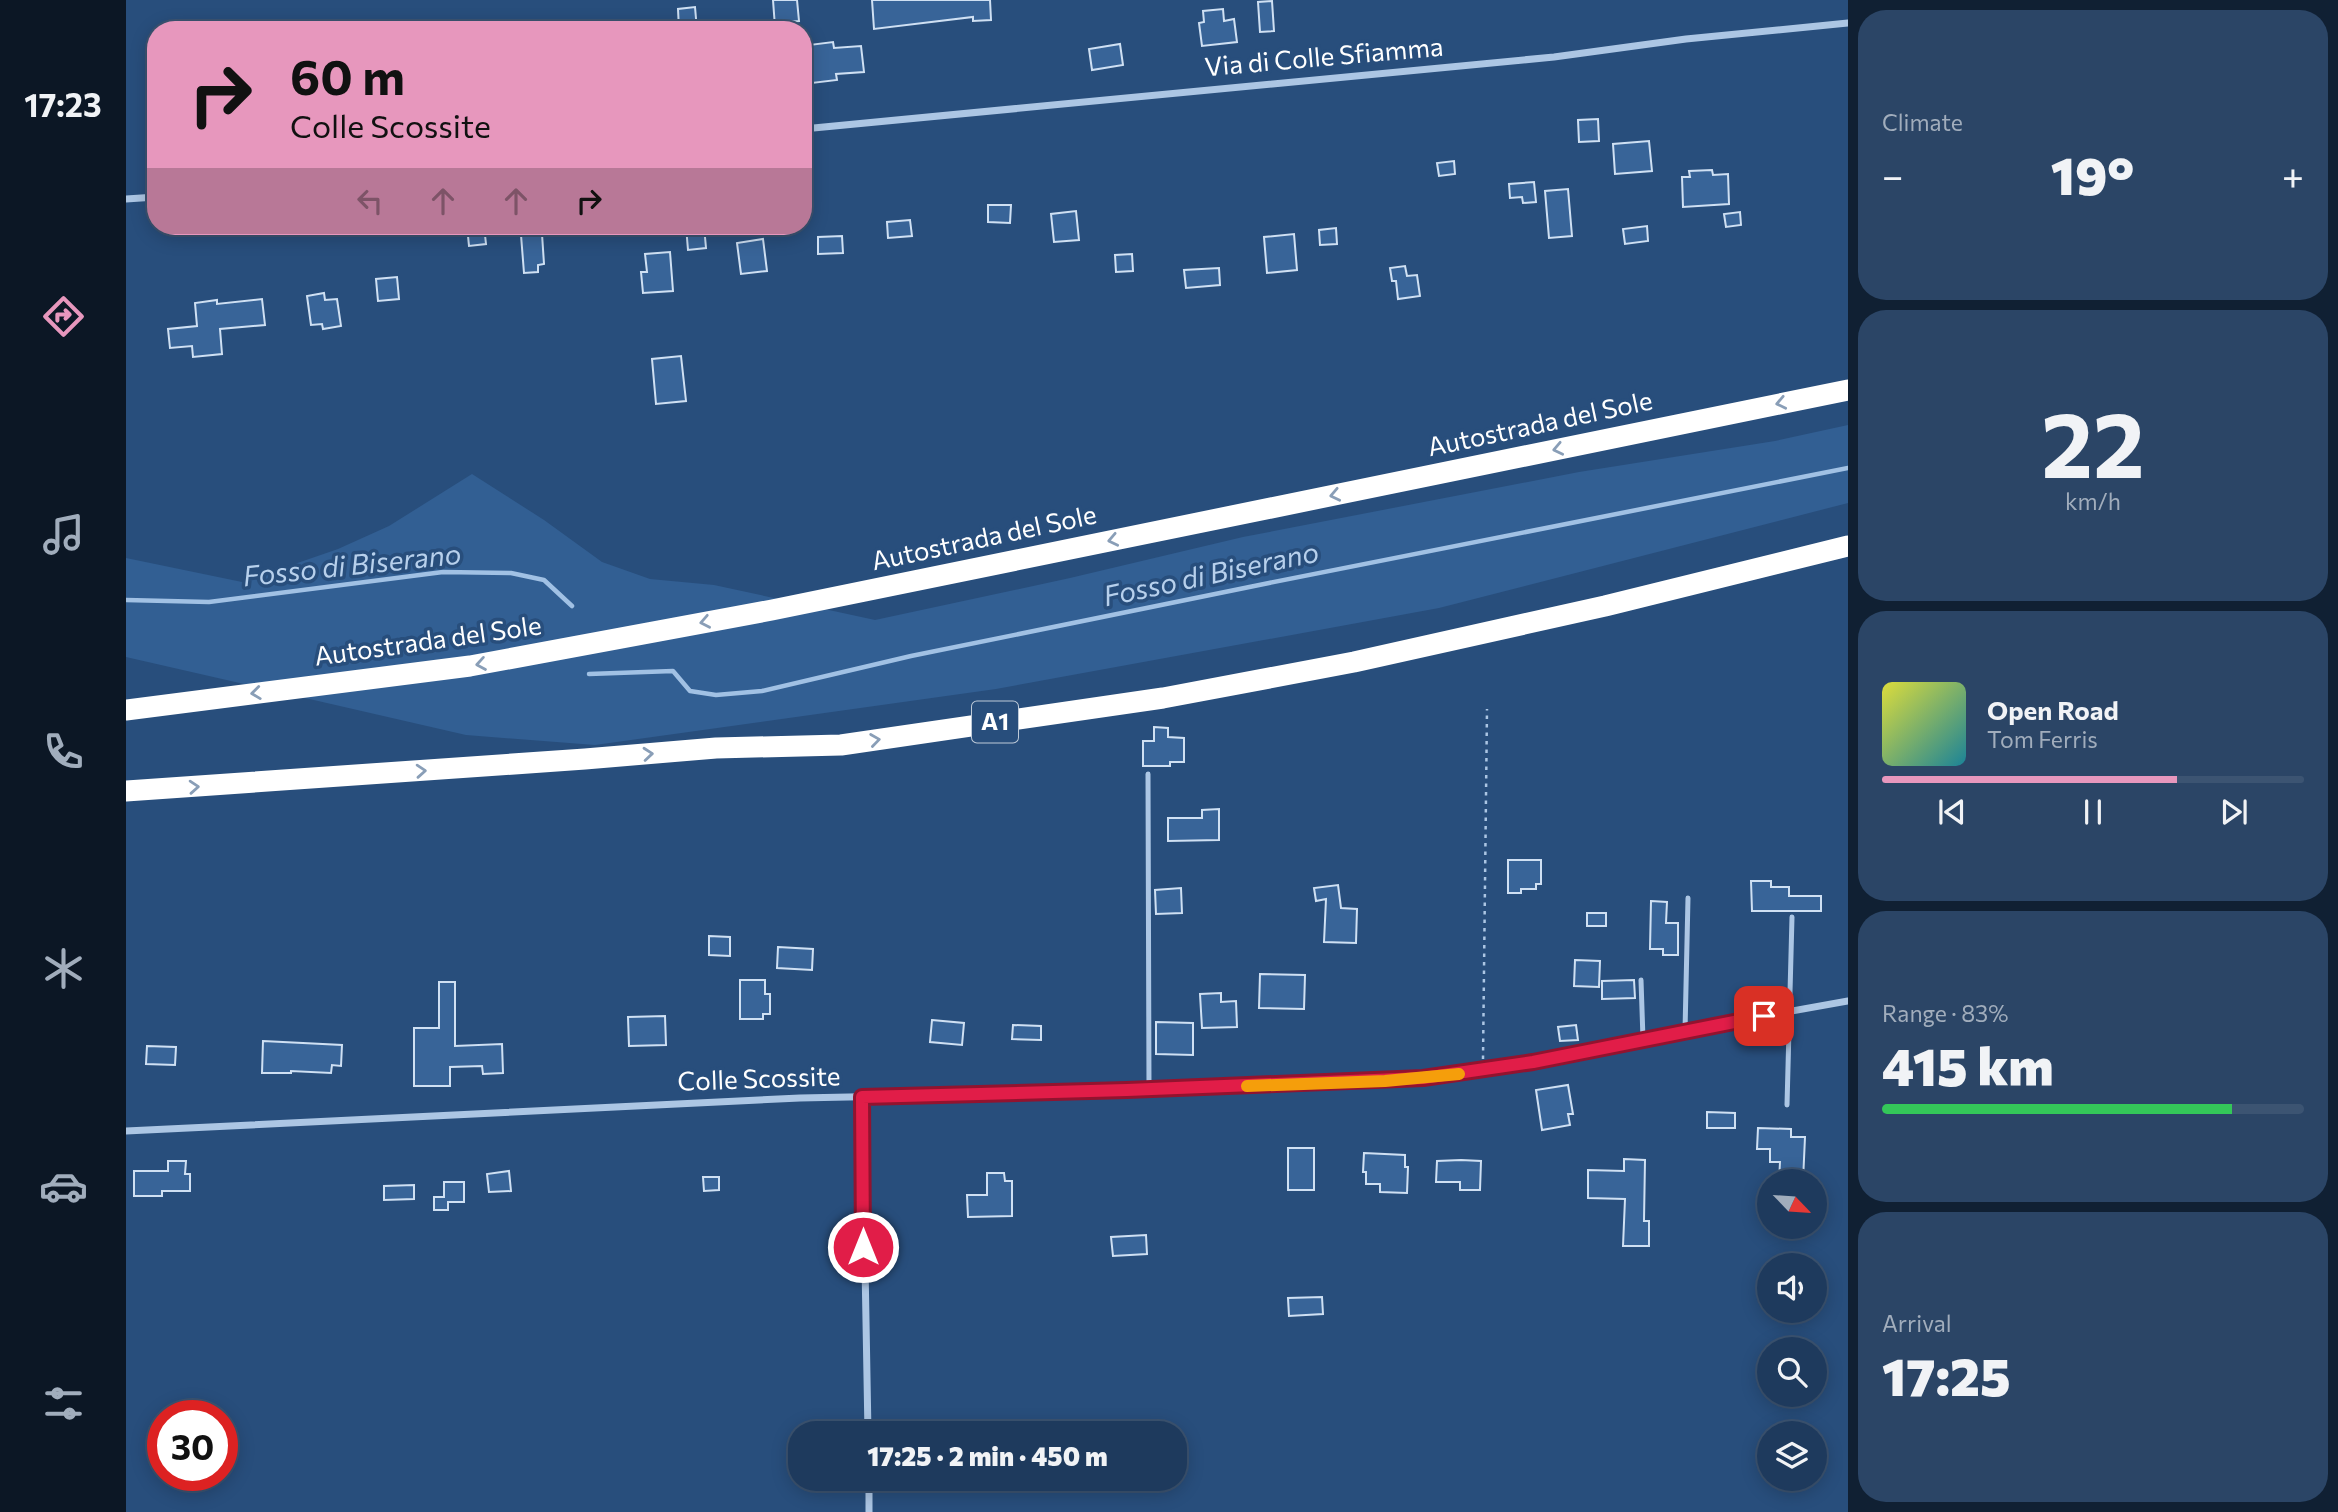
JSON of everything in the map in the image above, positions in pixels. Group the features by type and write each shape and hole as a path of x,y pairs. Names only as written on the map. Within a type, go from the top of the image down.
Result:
{"highway":[{"name":"Autostrada del Sole","path":"126,710 484,664 772,610 1848,390"},
{"name":"A1","path":"126,792 716,748 841,745 1163,698 1354,662 1605,606 1848,546"}],"street":[{"name":"Via di Colle Sfiamma","path":"812,128 1554,57 1686,39 1848,23"},
{"path":"126,199 147,198"},
{"name":"Colle Scossite","path":"126,1131 539,1109 1385,1081 1483,1070 1848,1001"},
{"path":"862,1097 868,1421"},
{"path":"869,1491 869,1512"}],"lane":[{"path":"1148,774 1149,1089"},
{"path":"1685,1031 1688,898"},
{"path":"1787,1105 1792,916"},
{"path":"1641,980 1643,1040"}],"path":[{"path":"1483,1070 1487,709"}],"shaded area":[{"path":"1848,425 1848,503 1439,608 996,689 595,745 466,735 126,657 126,558 242,582 338,549 389,526 472,474 544,520 602,562 650,579 714,585 875,620 1243,537 1579,472 1775,441"}],"building":[{"path":"773,0 797,0 799,21 775,21"},
{"path":"872,0 990,0 991,20 973,21 973,17 874,29"},
{"path":"1272,1 1274,31 1260,32 1258,2"},
{"path":"695,7 696,21 679,21 678,9"},
{"path":"1223,9 1224,21 1234,19 1237,42 1202,46 1199,23 1204,22 1203,11"},
{"path":"833,42 834,48 861,46 864,72 836,74 837,80 812,83 812,45"},
{"path":"1120,44 1123,65 1092,70 1089,49"},
{"path":"1598,119 1599,141 1579,142 1578,120"},
{"path":"1649,141 1652,171 1615,174 1613,144"},
{"path":"1454,161 1455,174 1439,176 1437,163"},
{"path":"1712,170 1713,175 1728,174 1729,204 1683,207 1682,177 1690,177 1689,171"},
{"path":"1534,182 1536,202 1523,203 1522,197 1510,198 1509,184"},
{"path":"1568,189 1572,236 1549,238 1545,191"},
{"path":"988,205 1011,205 1010,223 988,222"},
{"path":"1076,211 1079,240 1054,242 1051,214"},
{"path":"1740,212 1741,225 1726,227 1724,214"},
{"path":"910,220 912,236 888,238 887,222"},
{"path":"1647,226 1648,241 1625,244 1623,229"},
{"path":"1336,228 1337,244 1320,245 1319,230"},
{"path":"1294,234 1297,270 1267,273 1264,237"},
{"path":"468,235 485,235 486,244 469,246"},
{"path":"521,235 542,235 544,264 538,265 538,272 524,273"},
{"path":"687,235 705,235 706,248 688,250"},
{"path":"842,236 843,253 818,254 818,237"},
{"path":"763,239 767,271 741,274 737,243"},
{"path":"670,252 673,291 643,293 641,272 647,272 645,254"},
{"path":"1132,254 1133,271 1116,272 1115,255"},
{"path":"1405,266 1407,276 1417,275 1420,296 1398,299 1396,281 1392,281 1390,268"},
{"path":"1219,268 1220,285 1186,288 1184,270"},
{"path":"397,277 399,299 378,301 376,279"},
{"path":"324,293 325,300 337,299 341,326 323,329 322,324 311,325 307,296"},
{"path":"262,299 265,325 220,329 222,354 193,357 192,346 170,348 168,329 197,326 195,303 217,300 217,304"},
{"path":"681,356 686,401 656,404 652,359"},
{"path":"1154,727 1168,728 1168,737 1184,738 1184,762 1170,762 1170,766 1143,766 1143,741 1154,741"},
{"path":"1219,809 1219,840 1168,841 1168,818 1202,818 1202,810"},
{"path":"1508,860 1541,860 1541,884 1536,884 1536,889 1521,889 1521,893 1508,893"},
{"path":"1751,881 1771,881 1771,887 1789,887 1789,896 1821,896 1821,911 1752,911"},
{"path":"1338,885 1341,908 1357,909 1356,943 1324,942 1326,899 1316,901 1314,888"},
{"path":"1181,888 1182,913 1156,914 1155,890"},
{"path":"1651,901 1667,902 1666,923 1678,923 1678,955 1663,955 1663,949 1650,949"},
{"path":"1587,913 1606,913 1606,926 1587,926"},
{"path":"709,936 730,937 730,956 709,955"},
{"path":"778,947 813,949 812,970 777,968"},
{"path":"1575,960 1600,961 1599,987 1574,986"},
{"path":"1260,974 1305,975 1304,1009 1259,1008"},
{"path":"740,980 765,980 765,994 770,994 770,1014 763,1014 763,1019 740,1019"},
{"path":"1634,980 1635,998 1602,999 1602,981"},
{"path":"439,982 455,982 455,1046 502,1044 503,1073 483,1074 482,1066 450,1067 450,1086 414,1086 414,1028 439,1028"},
{"path":"1221,993 1221,1002 1236,1001 1237,1027 1202,1028 1200,994"},
{"path":"665,1016 666,1045 629,1046 628,1017"},
{"path":"932,1020 964,1023 962,1045 930,1042"},
{"path":"1156,1022 1193,1023 1193,1055 1156,1054"},
{"path":"1013,1025 1041,1026 1041,1040 1012,1039"},
{"path":"1576,1025 1578,1040 1560,1041 1558,1027"},
{"path":"263,1041 342,1045 341,1066 332,1065 331,1073 262,1073"},
{"path":"147,1046 176,1047 175,1065 146,1064"},
{"path":"1568,1085 1573,1114 1568,1114 1570,1125 1542,1130 1536,1090"},
{"path":"1707,1112 1735,1113 1735,1128 1707,1128"},
{"path":"1758,1128 1791,1129 1791,1137 1805,1137 1804,1169 1780,1169 1780,1162 1770,1162 1770,1149 1757,1149"},
{"path":"1288,1148 1314,1148 1314,1190 1288,1190"},
{"path":"1364,1153 1405,1155 1405,1167 1408,1167 1407,1193 1380,1192 1380,1184 1366,1184 1366,1172 1363,1172"},
{"path":"1624,1159 1645,1160 1644,1221 1649,1221 1649,1246 1623,1246 1625,1199 1588,1198 1588,1170 1624,1171"},
{"path":"168,1161 186,1161 185,1174 190,1174 190,1191 162,1191 162,1196 134,1196 134,1171 168,1171"},
{"path":"1437,1161 1481,1161 1480,1190 1460,1190 1460,1182 1436,1182"},
{"path":"509,1171 511,1191 489,1192 487,1174"},
{"path":"987,1173 1004,1173 1005,1181 1012,1181 1012,1216 968,1217 967,1195 987,1195"},
{"path":"703,1177 719,1177 719,1190 704,1191"},
{"path":"444,1182 464,1182 464,1202 448,1202 448,1210 434,1210 434,1197 444,1197"},
{"path":"414,1185 414,1199 384,1200 384,1186"},
{"path":"1146,1235 1147,1254 1113,1256 1111,1237"},
{"path":"1322,1297 1323,1314 1289,1316 1288,1298"}],"waterway":[{"name":"Fosso di Biserano","path":"589,674 673,671 690,691 716,695 762,691 911,656 1848,468"},
{"name":"Fosso di Biserano","path":"126,600 209,602 443,572 511,573 544,580 572,606"}],"slow traffic":[{"path":"1247,1086 1385,1081 1459,1074"}],"route":[{"path":"863,1247 862,1097 1423,1078 1533,1062 1764,1016"}]}
